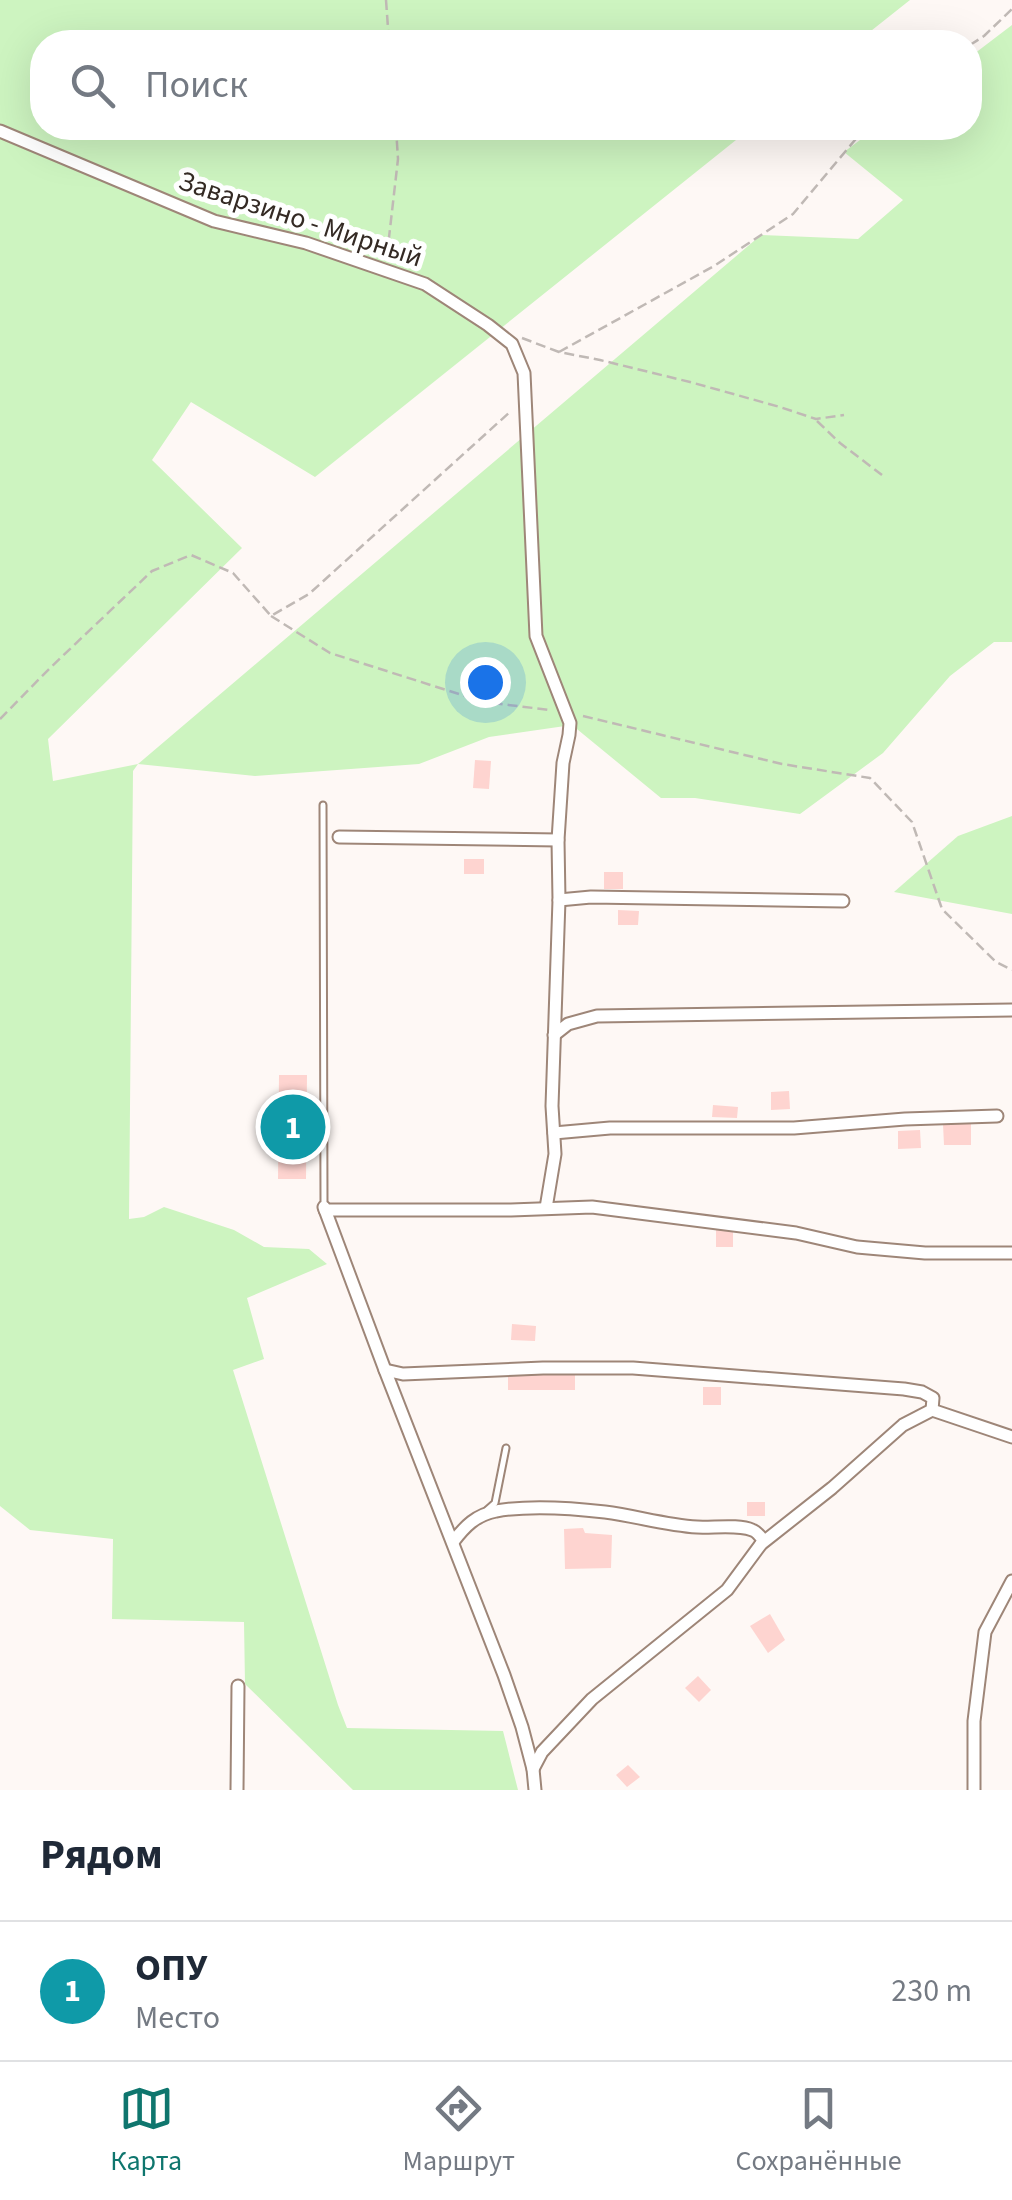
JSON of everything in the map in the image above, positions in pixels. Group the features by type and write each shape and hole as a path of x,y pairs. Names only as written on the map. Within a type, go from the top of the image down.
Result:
{"street":[{"name":"Заварзино - Мирный","path":"0,131 214,221 306,243 424,284 512,344 524,372 536,636 570,723 562,763 558,840 552,1106 555,1154 546,1208"},
{"path":"340,838 558,840"},
{"path":"559,900 591,897 843,901"},
{"path":"554,1035 568,1024 597,1016 1012,1010"},
{"path":"554,1133 610,1128 794,1128 997,1116"},
{"path":"534,1790 533,1769 504,1675 324,1207 592,1207 748,1225 874,1248 925,1253 1012,1253"},
{"path":"384,1370 402,1374 633,1368 904,1389 929,1395 934,1402 932,1410"},
{"path":"533,1769 542,1752 592,1699 727,1590 761,1544 904,1425 932,1410 1012,1437"},
{"path":"453,1542 465,1526 481,1516 525,1509 608,1512 696,1528 754,1530 763,1540 761,1544"},
{"path":"974,1790 974,1721 986,1632 1012,1581"},
{"path":"237,1790 238,1686"}],"lane":[{"path":"323,805 324,1207"},
{"path":"481,1516 495,1503 506,1448"}],"path":[{"path":"386,0 388,30"},
{"path":"982,37 1012,9"},
{"path":"386,270 397,140"},
{"path":"559,352 714,266 793,214 856,140"},
{"path":"524,339 559,352 690,382 816,420 882,475"},
{"path":"271,616 309,594 526,398"},
{"path":"816,420 844,415"},
{"path":"0,719 152,571 191,555 233,574 271,616 330,653 484,702 565,712 782,764 870,778 912,822 942,908 996,962 1012,970"}],"green space":[{"path":"0,0 910,0 872,30 30,30 30,140 736,140 315,477 191,402 152,460 242,548 48,739 53,781 138,764 133,771 129,1219 164,1207 234,1230 264,1247 309,1249 327,1264 247,1298 264,1359 233,1370 347,1728 503,1731 518,1790 353,1790 245,1684 244,1622 112,1619 113,1539 30,1530 0,1506"},
{"path":"1012,25 1012,642 994,642 950,676 883,753 800,814 695,798 661,798 572,725 489,737 419,764 255,776 138,764 761,235 858,239 903,200 844,152 860,140 982,140 982,48"},
{"path":"1012,816 1012,914 894,892 958,836"}],"building":[{"path":"475,760 491,761 489,789 473,788"},
{"path":"464,859 484,859 484,874 464,874"},
{"path":"604,872 623,872 623,889 604,889"},
{"path":"618,910 639,911 638,925 618,925"},
{"path":"279,1075 307,1075 306,1179 278,1179"},
{"path":"789,1091 790,1109 771,1110 771,1092"},
{"path":"713,1105 738,1107 737,1118 712,1117"},
{"path":"971,1123 971,1145 944,1145 943,1124"},
{"path":"920,1130 921,1148 898,1149 898,1131"},
{"path":"716,1230 733,1230 733,1247 716,1247"},
{"path":"512,1324 536,1326 535,1341 511,1340"},
{"path":"575,1373 575,1390 508,1390 508,1374"},
{"path":"703,1387 721,1387 721,1405 703,1405"},
{"path":"747,1502 765,1502 765,1516 747,1516"},
{"path":"583,1528 585,1533 612,1535 611,1568 565,1569 564,1529"},
{"path":"770,1614 785,1640 768,1653 750,1626"},
{"path":"698,1676 711,1690 699,1702 685,1688"},
{"path":"628,1765 640,1777 627,1787 616,1775"}],"place":[{"name":"ОПУ","path":"293,1127"}]}
